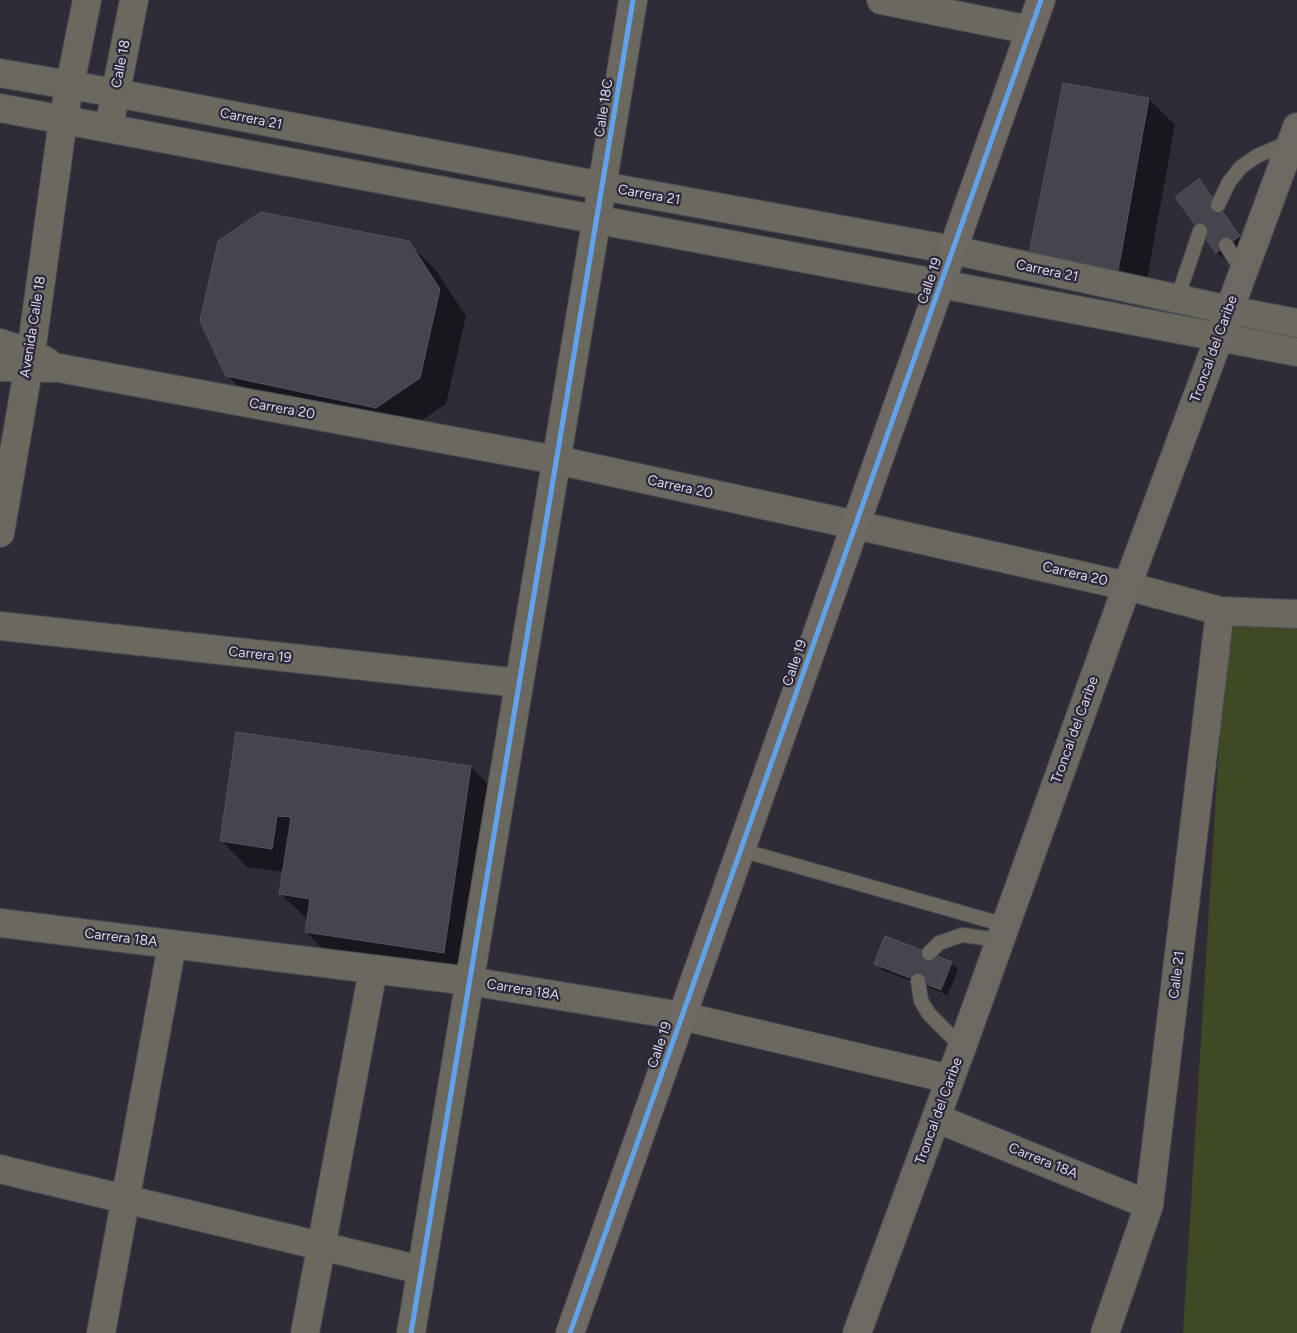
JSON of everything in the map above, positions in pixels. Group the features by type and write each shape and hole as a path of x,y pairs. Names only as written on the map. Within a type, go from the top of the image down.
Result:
{"main road":[{"name":"Troncal del Caribe","path":"857,1333 962,1047 1127,586 1295,134"}],"street":[{"path":"63,120 88,0"},
{"name":"Calle 18","path":"108,128 134,0"},
{"name":"Calle 18C","path":"411,1333 633,0"},
{"path":"881,0 1030,30"},
{"name":"Calle 19","path":"570,1333 1041,0"},
{"name":"Carrera 21","path":"0,73 953,250 1297,323"},
{"path":"0,108 1297,352"},
{"name":"Avenida Calle 18","path":"0,532 29,360 63,120"},
{"name":"Carrera 20","path":"0,343 29,360 59,368 556,460 1127,586 1220,611 1297,614"},
{"name":"Carrera 20","path":"0,367 29,360"},
{"name":"Calle 21","path":"1105,1333 1149,1205 1220,611"},
{"name":"Carrera 19","path":"0,626 519,683"},
{"name":"Carrera 18A","path":"0,923 469,981 682,1016 950,1079"},
{"path":"101,1333 172,945"},
{"path":"305,1333 373,970"},
{"name":"Carrera 18A","path":"936,1118 1149,1205"},
{"path":"0,1169 421,1270"}],"lane":[{"path":"1218,205 1229,182 1241,167 1295,134"},
{"path":"1177,299 1200,231"},
{"path":"1226,245 1243,272"},
{"path":"741,850 1003,932"},
{"path":"929,953 939,943 962,935 1003,932"},
{"path":"918,981 922,1000 929,1014 962,1047"}],"green space":[{"path":"1227,616 1297,622 1297,1333 1183,1333"}],"building":[{"path":"1063,83 1149,98 1118,271 1029,253"},
{"path":"1199,179 1240,236 1216,253 1175,197"},
{"path":"261,212 409,241 440,289 420,378 376,408 226,376 200,321 218,241"},
{"path":"236,732 471,766 444,953 305,932 310,899 279,894 291,817 277,816 272,849 220,841"},
{"path":"885,936 952,962 941,990 874,964"}],"cycle path":[{"path":"411,1333 633,0"},
{"path":"570,1333 1041,0"}]}
